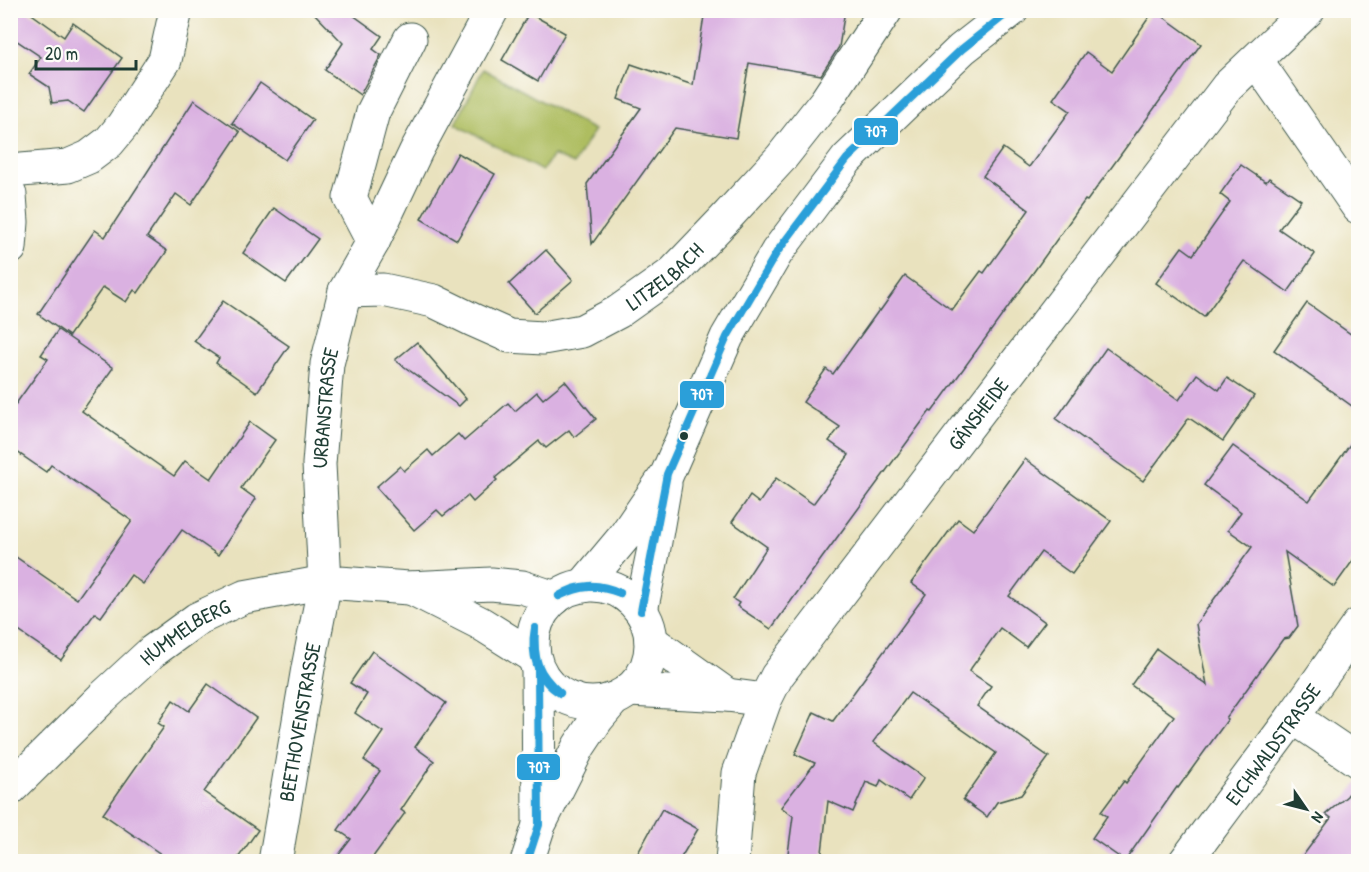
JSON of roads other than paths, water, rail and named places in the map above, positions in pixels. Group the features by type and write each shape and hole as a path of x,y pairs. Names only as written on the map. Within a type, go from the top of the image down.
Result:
{"street":[{"path":"10,171 68,166 89,157 109,142 123,125 165,60 176,10"},
{"name":"URBANSTRASSE","path":"325,582 319,464 327,364 345,291 373,242 416,151 492,10"},
{"name":"LITZELBACH","path":"345,291 384,290 434,301 509,336 543,338 582,331 618,312 673,273 723,221 781,158 826,101 886,10"},
{"path":"540,825 536,664 532,641 536,624 543,610 569,592 624,537 667,474 727,337 777,252 847,159 962,49 1012,10"},
{"name":"GÄNSHEIDE","path":"732,861 739,773 765,700 777,676 1227,87 1308,10"},
{"path":"373,242 350,198 373,111 410,39"},
{"path":"1256,60 1359,207"},
{"path":"10,195 12,222 10,248"},
{"path":"527,861 540,825 579,746 597,719 638,680 646,668 650,655 646,626 653,553 667,474"},
{"name":"HUMMELBERG","path":"10,789 153,651 197,620 244,597 325,582 409,588 491,584 569,592"},
{"name":"BEETHOVENSTRASSE","path":"275,861 325,582"},
{"path":"569,592 600,586 616,590 630,599 646,626 727,695"},
{"name":"HUMMELBERG","path":"409,588 480,623 536,664"},
{"name":"EICHWALDSTRASSE","path":"1185,861 1293,717 1359,624"},
{"path":"536,664 548,684 562,696 579,702 597,703 622,694 727,695 765,700"},
{"path":"1293,717 1359,761"}]}
